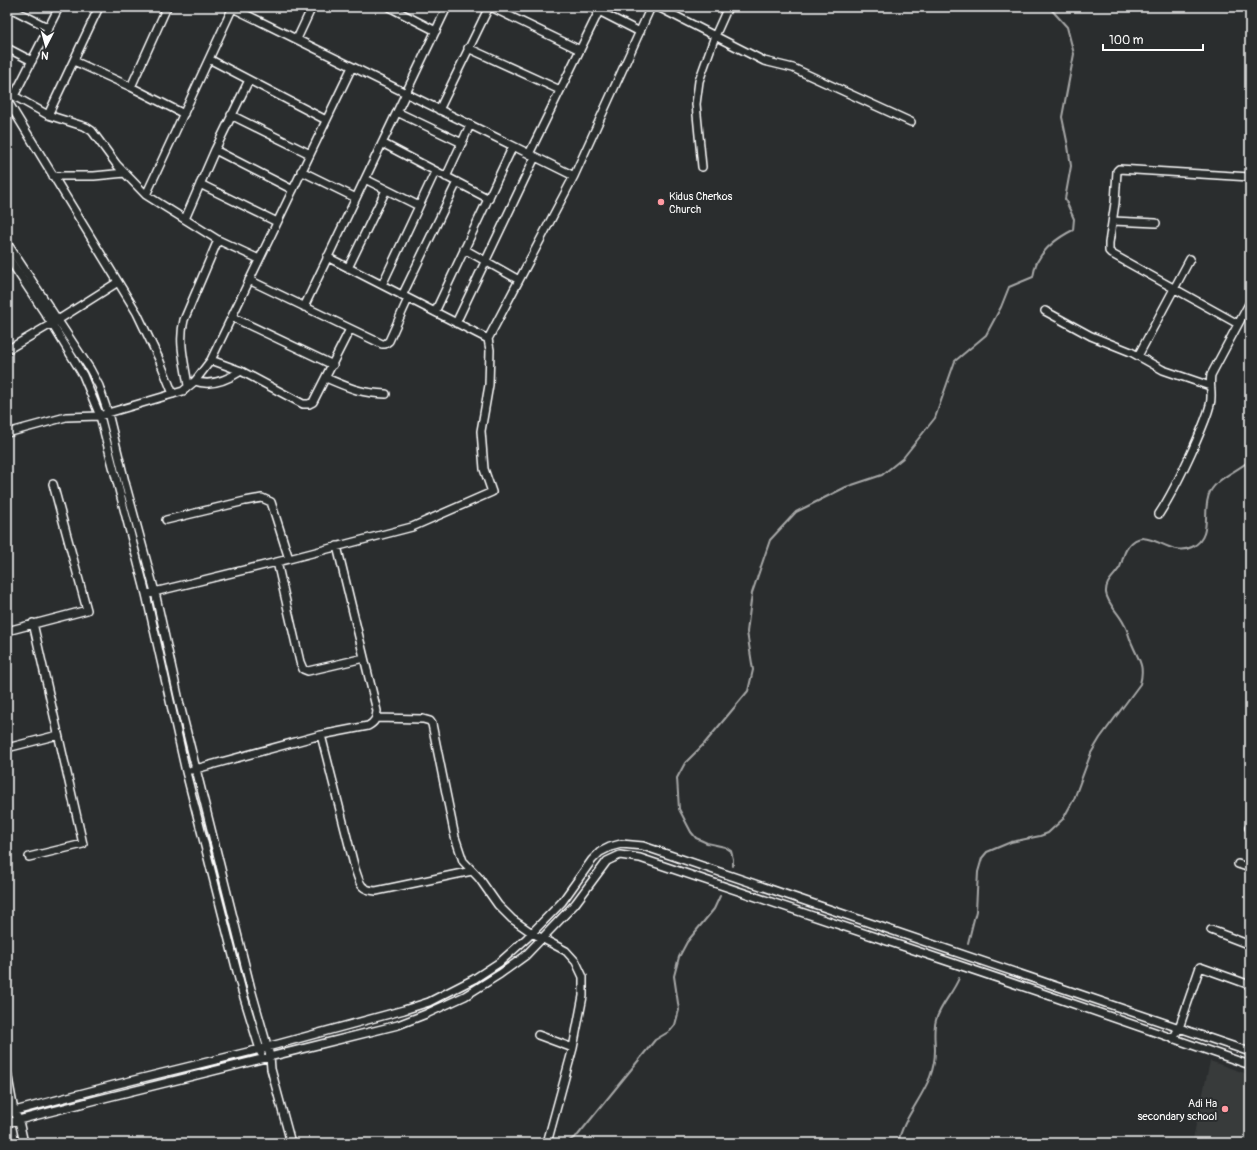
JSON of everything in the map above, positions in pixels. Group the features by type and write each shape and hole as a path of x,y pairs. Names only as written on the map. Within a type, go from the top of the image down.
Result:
{"street":[{"path":"8,7 49,28"},
{"path":"14,96 59,7"},
{"path":"48,116 98,7"},
{"path":"131,87 167,7"},
{"path":"146,194 233,7 574,176"},
{"path":"297,39 312,7"},
{"path":"389,7 436,31"},
{"path":"304,307 447,7"},
{"path":"439,110 468,48 490,7 580,50"},
{"path":"591,7 600,9 640,32"},
{"path":"146,594 412,527 492,492 484,469 481,432 489,385 490,350 488,339 574,176 651,7"},
{"path":"658,7 764,61 793,68 911,122"},
{"path":"702,167 696,104 699,81 715,36 728,7"},
{"path":"456,323 485,262 560,90 600,9"},
{"path":"7,48 32,61"},
{"path":"468,48 560,90"},
{"path":"209,59 326,120"},
{"path":"74,61 131,87 184,114"},
{"path":"7,432 66,417 100,416 183,391 195,381 211,360 352,67"},
{"path":"185,219 231,115 249,80"},
{"path":"7,92 48,116 86,127 92,131 125,174 146,194 218,240 259,259"},
{"path":"7,100 138,313 173,394"},
{"path":"397,112 462,143"},
{"path":"231,115 310,154"},
{"path":"446,177 470,125"},
{"path":"382,143 489,199"},
{"path":"435,312 513,146"},
{"path":"215,150 293,190"},
{"path":"1238,324 1109,251 1109,243 1116,203 1117,175 1119,169 1250,177"},
{"path":"301,171 356,198"},
{"path":"382,286 436,172"},
{"path":"53,176 125,174"},
{"path":"364,179 419,206"},
{"path":"249,280 380,344 385,344 389,342 405,297 457,182"},
{"path":"200,184 277,222"},
{"path":"348,268 386,190"},
{"path":"1113,221 1156,223"},
{"path":"188,386 181,338 182,327 218,240"},
{"path":"7,243 55,322 82,375 100,416 122,487 139,533 155,592 180,705 240,943 250,989 268,1047 266,1057"},
{"path":"464,249 519,280"},
{"path":"7,256 90,369 108,413 130,535 146,594 186,772 242,991 260,1050 266,1057 271,1068 291,1143"},
{"path":"327,258 488,339"},
{"path":"1138,356 1190,259"},
{"path":"7,350 118,282"},
{"path":"1159,514 1171,496 1210,406 1212,392 1210,386 1211,375 1250,302"},
{"path":"1045,311 1091,336 1119,347 1163,370 1210,386"},
{"path":"232,317 333,365"},
{"path":"211,360 241,371 306,404 313,402 350,329"},
{"path":"82,375 90,369"},
{"path":"195,381 201,383 220,382 241,371"},
{"path":"326,378 353,390 386,394"},
{"path":"7,631 87,610 53,484"},
{"path":"166,520 245,500 262,498 267,499 271,502 289,559"},
{"path":"130,535 139,533"},
{"path":"186,772 321,734 368,726 373,723 376,718 377,711 337,546"},
{"path":"277,562 300,662 303,669 308,671 364,658"},
{"path":"29,857 83,844 33,623"},
{"path":"172,708 180,705"},
{"path":"376,718 423,719 430,721 432,724 455,837 464,861 479,878 498,905 512,919 532,933 566,951 576,962 583,977 583,996 573,1048 547,1143"},
{"path":"321,734 355,869 361,886 366,890 376,891 472,871"},
{"path":"7,748 58,735"},
{"path":"10,1112 260,1050 429,1002 474,979 500,962 532,933 562,902 592,860 600,852 621,844 643,846 1250,1052"},
{"path":"7,1123 398,1025 426,1014 465,996 525,956 575,904 607,861 614,857 627,855 640,858 894,943 1250,1065"},
{"path":"1238,864 1250,868"},
{"path":"214,878 222,875"},
{"path":"1211,930 1250,945"},
{"path":"894,943 897,933"},
{"path":"231,945 240,943"},
{"path":"1173,1039 1179,1028 1200,967 1250,985"},
{"path":"1042,993 1045,982"},
{"path":"242,991 250,989"},
{"path":"538,1035 573,1048"},
{"path":"7,1072 10,1112 19,1121 24,1143"}],"shaded area":[{"name":"Adi Ha secondary school","path":"1210,1061 1250,1075 1250,1143 1192,1143"}],"waterway":[{"path":"733,866 731,851 725,847 707,843 696,838 691,832 679,809 677,778 685,763 704,744 748,691 753,670 747,632 752,593 770,540 796,512 846,487 882,475 903,458 935,418 955,361 986,335 1001,307 1009,287 1033,277 1036,264 1048,247 1073,230 1074,219 1065,199 1071,166 1062,117 1074,54 1067,27 1049,7"},
{"path":"968,943 976,911 978,872 982,858 987,852 1011,842 1048,833 1063,819 1074,799 1091,753 1100,738 1140,684 1142,667 1125,626 1109,601 1106,593 1107,585 1120,567 1126,549 1135,540 1142,538 1150,539 1174,549 1192,547 1199,542 1203,537 1205,530 1206,506 1210,492 1218,482 1250,460"},
{"path":"566,1143 578,1135 655,1040 670,1031 675,1025 679,1010 674,976 679,957 687,942 714,909 720,896"},
{"path":"898,1143 900,1134 930,1077 935,1057 934,1032 938,1014 954,989 959,978"}],"place":[{"name":"Kidus Cherkos Church","path":"661,202"},
{"name":"Adi Ha secondary school","path":"1225,1109"}]}
